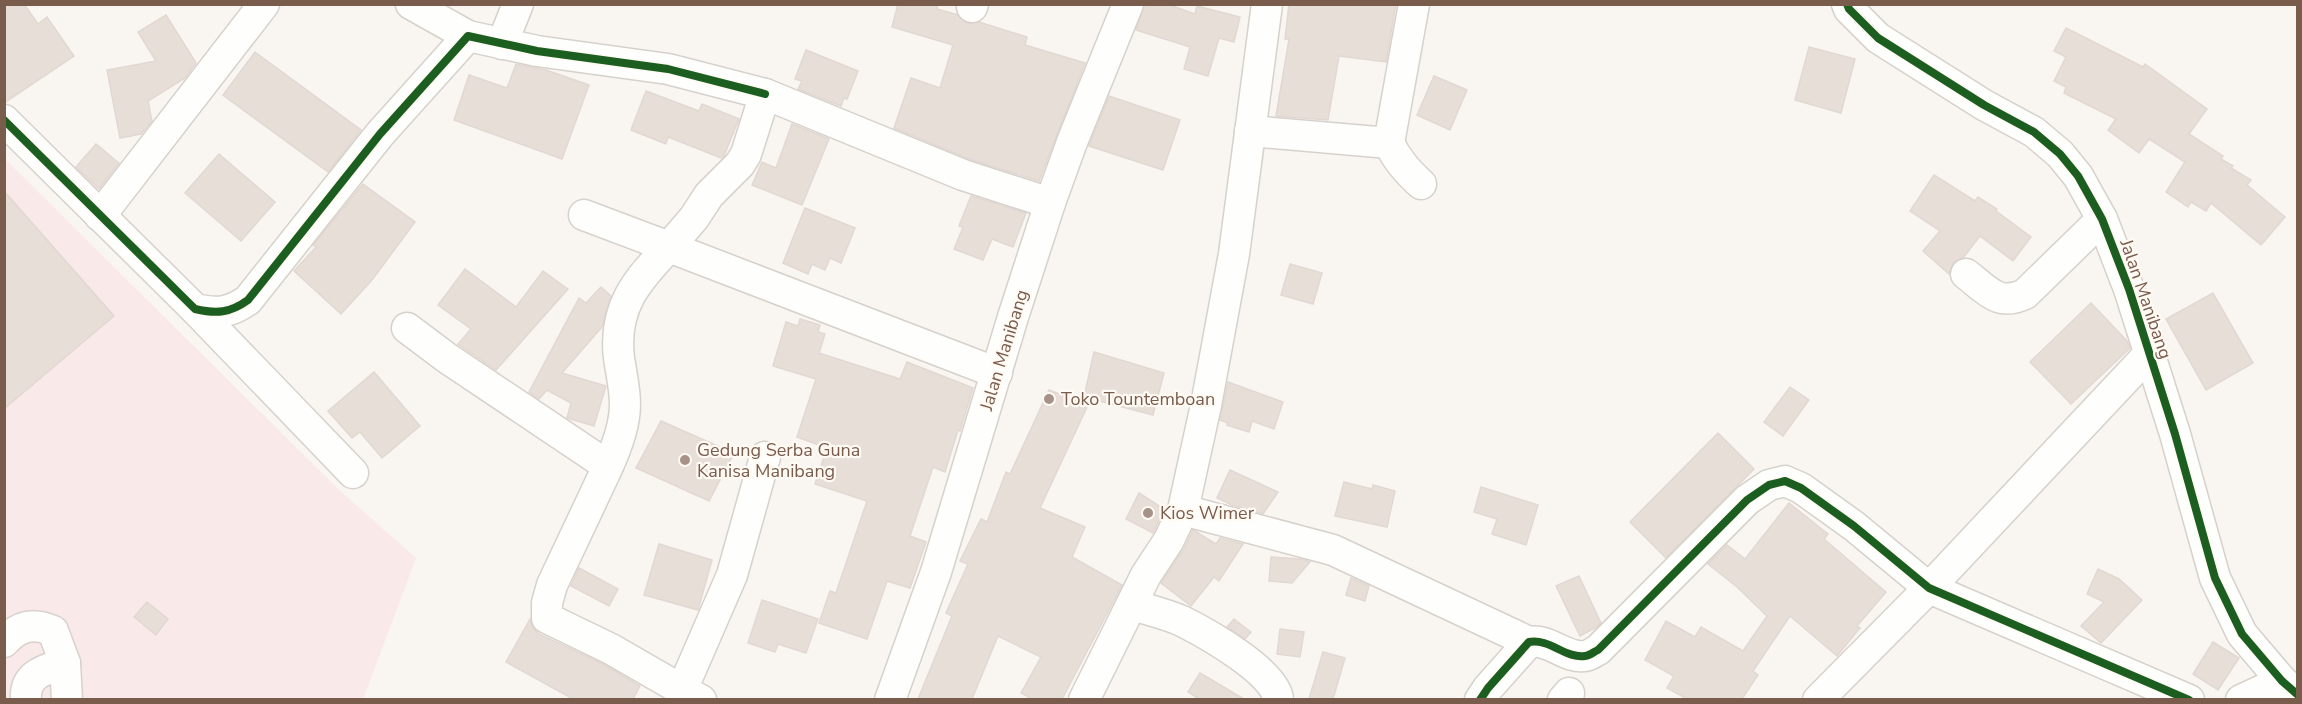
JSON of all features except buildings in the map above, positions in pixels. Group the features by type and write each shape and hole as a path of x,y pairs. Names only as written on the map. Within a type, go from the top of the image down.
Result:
{"street":[{"path":"100,216 264,4"},
{"path":"411,4 468,36 537,51 668,69 765,94 963,175 1050,202"},
{"path":"502,44 518,4"},
{"name":"Jalan Manibang","path":"890,699 936,572 1050,202 1128,4"},
{"path":"1084,699 1146,575 1168,540 1183,510 1206,405 1232,266 1267,4"},
{"path":"1414,4 1389,143 1396,158 1421,184"},
{"name":"Jalan Manibang","path":"1846,4 1878,38 1984,105 2034,132 2060,154 2078,176 2102,219 2129,289 2175,434 2215,578 2242,633 2290,688"},
{"path":"195,309 212,314 221,313 235,310 248,300 380,134 468,36"},
{"path":"765,94 746,154 740,164 709,195 669,247 639,280 626,300 621,318 619,356 625,417 608,466 552,585 547,603 547,618 692,695 732,575 765,457"},
{"path":"5,120 195,309 353,472"},
{"path":"1250,131 1389,143"},
{"path":"584,215 997,373"},
{"path":"1966,274 2000,299 2013,300 2025,294 2102,219"},
{"path":"407,328 608,466"},
{"path":"1818,699 1929,588 2149,354"},
{"path":"1480,699 1529,642 1536,640 1585,656 1598,650 1747,500 1769,485 1785,481 1801,488 1854,525 1929,588 2189,699"},
{"path":"1183,510 1333,550 1529,642"},
{"path":"1132,605 1171,617 1210,638 1267,678 1278,693 1278,699"},
{"path":"4,642 25,627 40,625 53,631 65,663 67,699"},
{"path":"26,699 25,690 31,677 65,663"},
{"path":"2241,699 2290,688"}],"shaded area":[{"path":"4,158 338,489 416,558 363,699 5,699"}],"cycle path":[{"path":"1847,4 1849,9 1878,38 1984,105 2034,132 2060,154 2078,176 2102,219 2129,289 2175,434 2215,578 2242,634 2282,681 2298,695"},
{"path":"4,120 195,309 217,312 235,308 248,300 380,134 468,36 537,51 668,69 765,94"},
{"path":"1480,700 1529,642 1544,643 1578,656 1587,656 1598,650 1747,500 1769,485 1785,481 1801,488 1854,526 1929,588 2189,700"}],"place":[{"name":"Toko Tountemboan","path":"1049,399"},
{"name":"Gedung Serba Guna Kanisa Manibang","path":"685,460"},
{"name":"Kios Wimer","path":"1148,513"}]}
